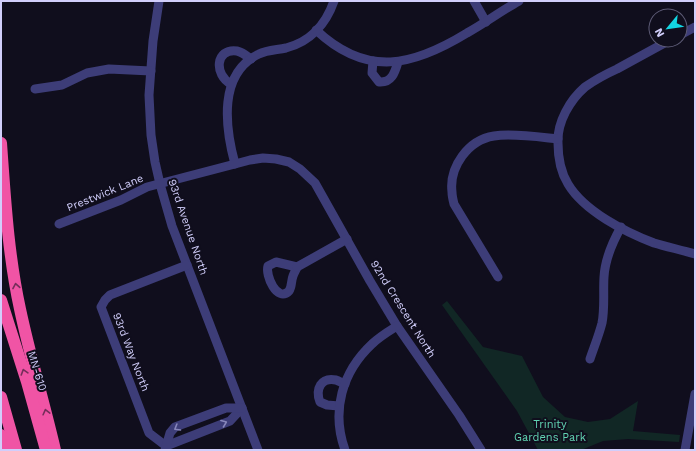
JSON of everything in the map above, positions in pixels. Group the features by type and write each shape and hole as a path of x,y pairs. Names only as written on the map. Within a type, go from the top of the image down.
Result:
{"highway":[{"path":"1,143 7,223 14,279 25,331 56,450"},
{"name":"MN-610","path":"1,300 27,382 46,450"},
{"path":"1,397 16,450"},
{"path":"1,435 6,450"}],"street":[{"name":"93rd Avenue North","path":"159,1 153,41 149,95 151,135 155,162 172,226 258,450"},
{"path":"235,164 228,131 229,92 231,84 245,63 251,58 266,52 286,48 307,38 325,21 334,1"},
{"path":"474,1 486,22"},
{"path":"316,30 336,47 351,55 373,61 398,62 424,55 466,34 519,1"},
{"path":"655,48 585,87 575,98 566,111 560,125 558,155 568,184 577,196 588,206 621,227 655,243 695,254"},
{"path":"231,84 224,79 219,70 222,57 230,52 237,51 251,58"},
{"path":"373,61 372,73 379,82 384,82 393,77 398,62"},
{"path":"35,89 62,85 87,73 109,69 151,71"},
{"path":"498,277 454,204 452,179 455,167 470,147 481,140 493,136 506,135 558,139"},
{"name":"92nd Crescent North","path":"235,164 263,158 276,159 289,162 310,178 318,188 397,326 459,415 481,450"},
{"name":"Prestwick Lane","path":"59,224 121,200 147,187 235,164"},
{"path":"590,359 602,324 606,263 610,250 621,227"},
{"path":"297,267 346,239"},
{"name":"93rd Way North","path":"165,448 149,433 101,307 104,300 110,295 188,265"},
{"path":"345,450 338,418 339,406 345,384 362,354 373,343 397,326"},
{"path":"339,406 327,405 320,402 317,396 318,390 320,384 325,381 336,380 345,384"},
{"path":"685,450 695,394"},
{"path":"165,448 170,433 175,428 226,408 242,408"},
{"path":"165,448 230,421 242,408"}],"green space":[{"name":"Trinity Gardens Park","path":"447,301 483,347 522,356 543,397 565,417 588,422 610,419 638,401 633,431 680,435 679,442 628,439 603,441 581,450 538,450 517,411 442,305"}]}
